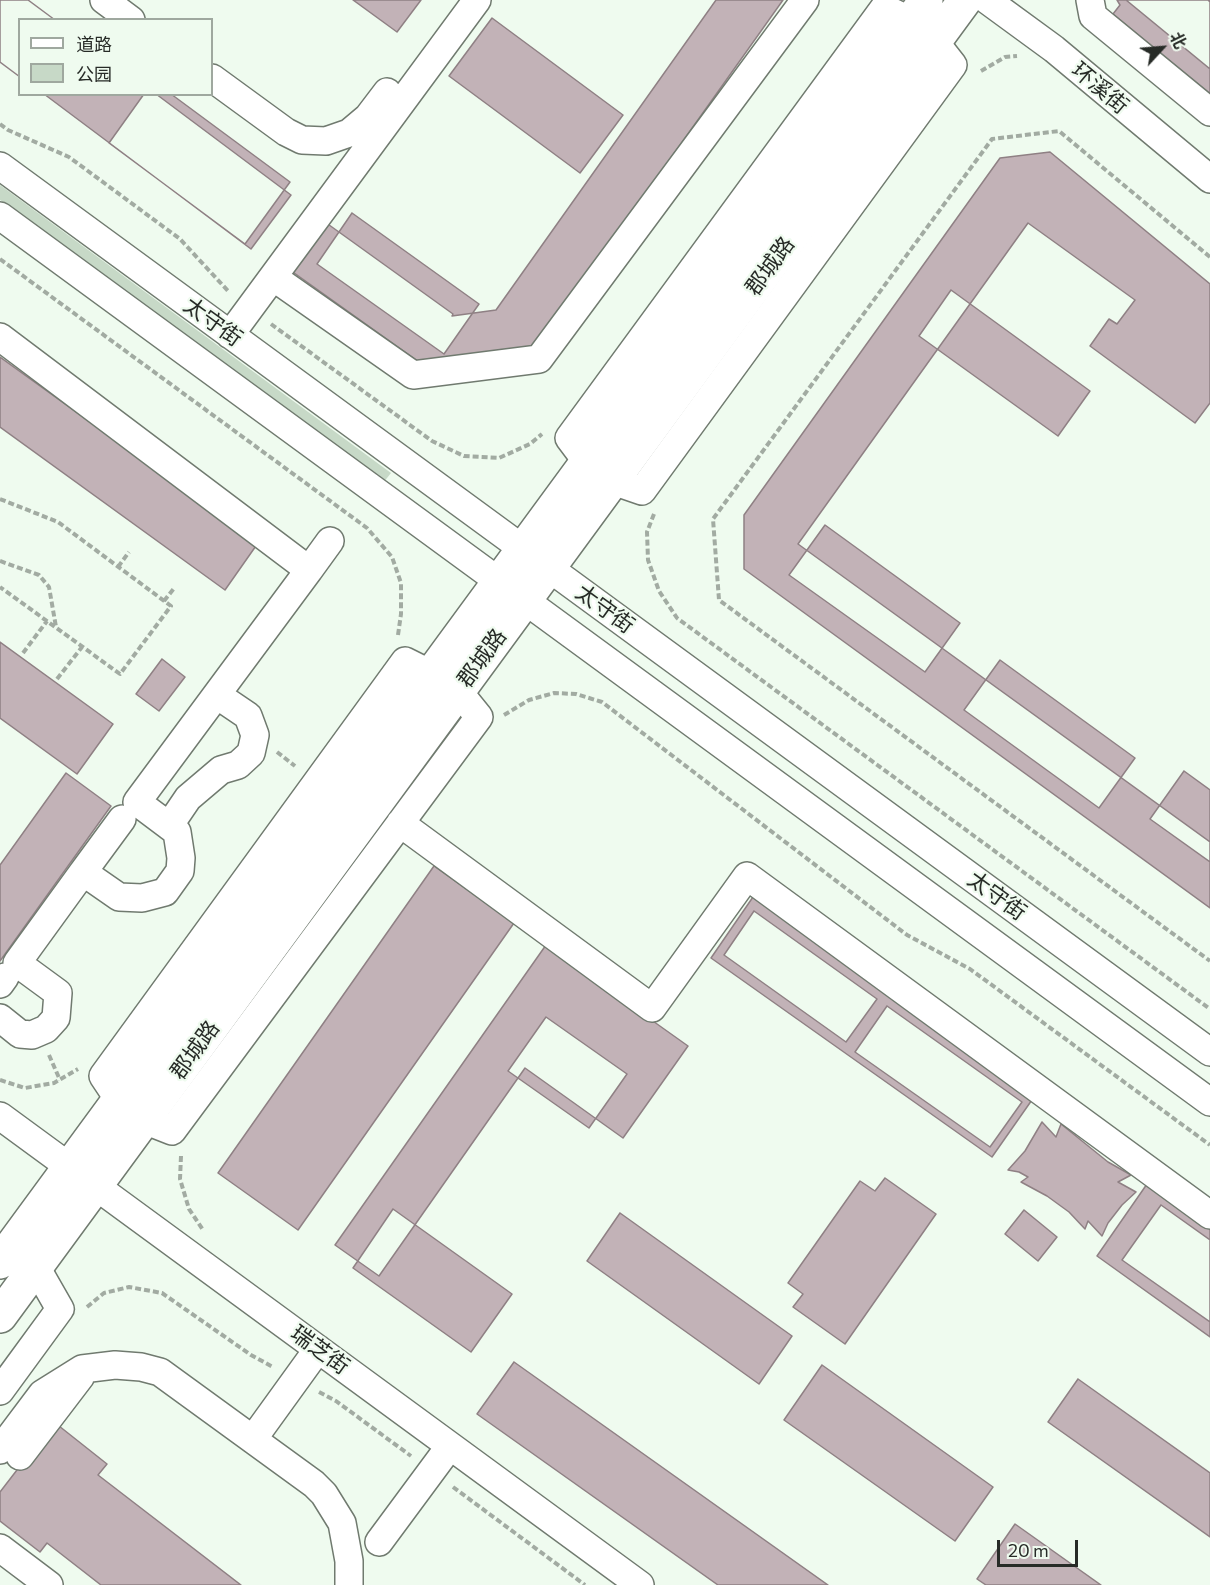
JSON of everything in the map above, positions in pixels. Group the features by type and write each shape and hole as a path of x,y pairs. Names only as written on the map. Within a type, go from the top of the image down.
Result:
{"main road":[{"name":"郡城路","path":"0,1316 458,692 512,591 536,558 587,462 924,21 965,0"},
{"name":"郡城路","path":"536,558 613,481 924,21"},
{"name":"郡城路","path":"4,1249 65,1173 431,674 512,591"}],"street":[{"path":"104,0 128,18"},
{"path":"213,79 286,132 302,140 326,141 349,133 368,117 455,0"},
{"path":"230,334 477,0"},
{"path":"273,277 413,375 539,359 805,0"},
{"name":"环溪街","path":"987,0 1054,50 1210,179"},
{"name":"环溪街","path":"1016,0 1210,159"},
{"path":"1090,0 1093,16 1210,112"},
{"name":"太守街","path":"0,165 1210,1052"},
{"name":"太守街","path":"0,216 1210,1102"},
{"path":"0,338 309,570"},
{"path":"84,872 119,897 142,898 165,892 180,871 181,858 177,832 137,802 330,541"},
{"path":"144,1120 172,1131 479,717 458,692"},
{"path":"169,826 188,798 221,770 238,765 250,753 255,735 248,716 217,695"},
{"path":"0,1018 20,1034 32,1035 46,1029 56,1017 58,993 17,963 122,819"},
{"path":"400,823 652,1008 747,876 1210,1215"},
{"name":"瑞芝街","path":"0,1116 65,1173 308,1363 614,1585"},
{"name":"瑞芝街","path":"0,1135 65,1173"},
{"path":"0,1391 60,1309 36,1267"},
{"path":"252,1439 308,1363"},
{"path":"10,1453 87,1368 115,1365 141,1367 160,1372 314,1484 324,1494 342,1523 349,1561 349,1585"},
{"path":"380,1542 441,1459"},
{"name":"瑞芝街","path":"441,1459 640,1585"},
{"path":"0,1548 49,1585"}],"path":[{"path":"975,79 982,70 1005,57 1022,55"},
{"path":"0,124 8,130 69,157 180,239 234,297 432,441 464,456 499,458 530,444 546,431"},
{"path":"1210,257 1059,132 992,139 713,519 719,600 1210,961"},
{"path":"0,587 120,675 171,606 58,522 1,498"},
{"path":"657,507 647,532 648,560 659,591 677,618 1210,1009"},
{"path":"118,567 129,552"},
{"path":"0,561 39,575 49,587 56,628"},
{"path":"164,601 175,587"},
{"path":"23,653 46,621"},
{"path":"57,679 82,647"},
{"path":"82,1311 104,1293 129,1287 162,1293 251,1355 308,1363 336,1401 441,1459 585,1585"}],"green space":[{"path":"0,185 391,473 383,483 0,200"}],"building":[{"path":"0,0 28,0 52,18 18,18 18,76 0,62"},
{"path":"0,0 28,0 52,18 18,18 18,76 0,62"},
{"path":"353,0 421,0 397,32"},
{"path":"716,0 783,0 536,348 419,362 290,270 325,222 453,314 452,316 496,310"},
{"path":"1117,0 1210,0 1210,94 1113,14 1120,5"},
{"path":"1126,0 1208,0 1210,2 1210,69"},
{"path":"492,18 623,115 580,173 449,76"},
{"path":"47,96 159,96 291,195 251,249"},
{"path":"143,96 174,96 290,182 245,244 109,143"},
{"path":"1050,152 1210,284 1210,403 1195,423 1090,346 1109,319 1117,324 1135,300 1028,223 798,544 1210,842 1210,908 744,569 744,515 1000,158"},
{"path":"352,213 479,304 444,354 317,264"},
{"path":"951,290 1090,391 1058,436 919,336"},
{"path":"0,357 258,543 225,590 0,427"},
{"path":"825,525 960,623 925,672 789,575"},
{"path":"0,642 113,724 77,774 0,718"},
{"path":"162,659 185,677 159,711 136,694"},
{"path":"1000,660 1135,758 1099,808 964,710"},
{"path":"1184,771 1210,790 1210,862 1150,819"},
{"path":"66,773 111,806 0,961 0,865"},
{"path":"434,866 514,923 298,1230 218,1173"},
{"path":"753,897 1034,1097 992,1157 711,958"},
{"path":"754,911 877,999 846,1042 724,955"},
{"path":"546,945 688,1046 623,1138 525,1068 379,1276 335,1245"},
{"path":"887,1006 1022,1102 990,1147 855,1052"},
{"path":"546,1017 627,1074 589,1128 508,1071"},
{"path":"1042,1122 1056,1137 1061,1124 1108,1162 1131,1175 1118,1182 1136,1192 1108,1223 1102,1236 1088,1221 1085,1229 1069,1212 1047,1196 1021,1182 1028,1177 1008,1170 1025,1151"},
{"path":"885,1178 936,1214 845,1344 793,1307 803,1294 788,1283 860,1181 875,1191"},
{"path":"1147,1184 1210,1228 1210,1337 1097,1256"},
{"path":"1161,1205 1210,1240 1210,1322 1122,1260"},
{"path":"393,1209 512,1294 471,1352 353,1268"},
{"path":"1024,1210 1057,1237 1038,1261 1005,1234"},
{"path":"620,1213 792,1336 759,1384 587,1261"},
{"path":"514,1362 828,1585 718,1585 477,1414"},
{"path":"822,1365 993,1487 955,1541 784,1420"},
{"path":"1078,1379 1210,1473 1210,1537 1048,1422"},
{"path":"54,1422 107,1464 98,1475 241,1585 101,1585 47,1543 40,1552 0,1521 0,1492"},
{"path":"1015,1524 1101,1585 986,1585 977,1579"}]}
